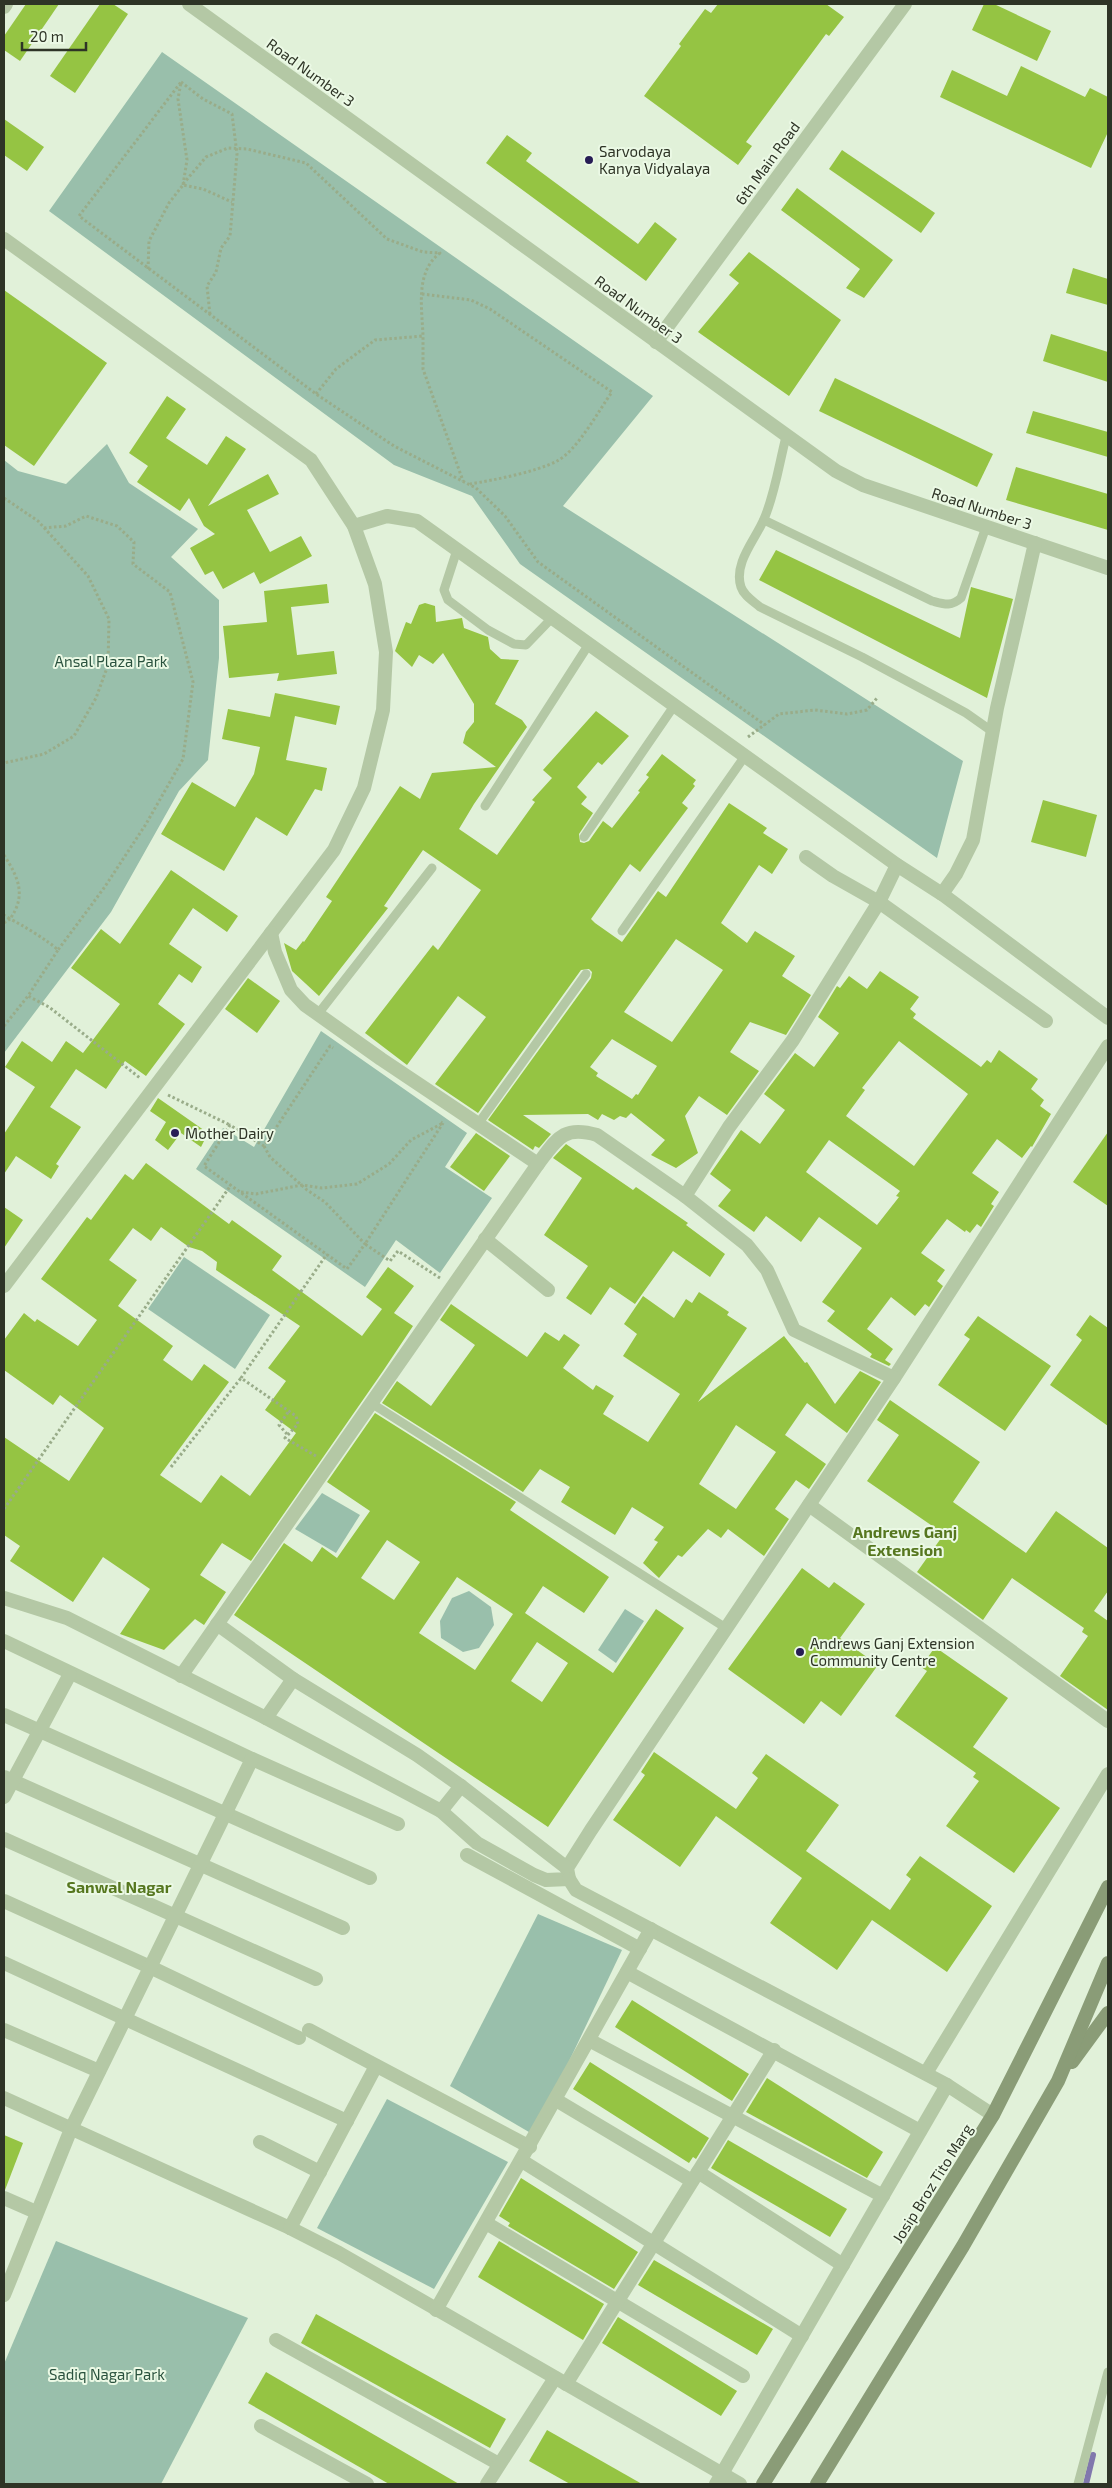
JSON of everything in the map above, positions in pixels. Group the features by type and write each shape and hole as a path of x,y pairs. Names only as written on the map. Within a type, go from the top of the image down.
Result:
{"main road":[{"name":"Josip Broz Tito Marg","path":"763,2484 993,2115 1108,1888"},
{"path":"1058,2081 1108,1963"},
{"path":"817,2484 963,2246 1058,2081 1108,2013"}],"street":[{"name":"Road Number 3","path":"189,4 786,437 836,471 863,485 1108,568"},
{"name":"6th Main Road","path":"656,342 905,4"},
{"path":"4,239 311,460 354,526 377,594 386,652 383,710 364,788 334,850 4,1286"},
{"path":"354,526 387,516 417,521 897,865 942,894 1108,1018"},
{"path":"942,894 956,874 973,840 993,732 1035,543"},
{"path":"806,857 833,876 880,902 916,930 965,962 1046,1021"},
{"path":"684,1196 730,1127 794,1040 880,902 897,865"},
{"path":"271,933 275,952 291,990 305,1005 538,1164"},
{"path":"4,1598 67,1618 266,1718 441,1811 477,1843 534,1875 546,1880 568,1874 726,1628 894,1378 1108,1046"},
{"path":"181,1676 538,1164 556,1141 565,1134 580,1130 597,1135 684,1196 748,1245 767,1270 794,1330 894,1378"},
{"path":"485,1240 548,1290"},
{"path":"809,1505 1108,1722"},
{"path":"217,1624 293,1679 417,1755 461,1786 568,1874 576,1890 947,2084 993,2115"},
{"path":"4,1641 252,1759 398,1824"},
{"path":"4,1797 8,1779 39,1731 70,1674"},
{"path":"266,1718 293,1679"},
{"path":"4,1715 226,1812 370,1878"},
{"path":"4,2295 70,2129 252,1759"},
{"path":"926,2073 1108,1774"},
{"path":"8,1779 343,1928"},
{"path":"441,1811 461,1786"},
{"path":"4,1839 174,1917 316,1979"},
{"path":"467,1855 640,1949"},
{"path":"4,1901 376,2066 530,2148"},
{"path":"436,2310 530,2148 651,1929"},
{"path":"4,1963 347,2121"},
{"path":"627,1972 774,2050 920,2131"},
{"path":"4,2030 99,2071"},
{"path":"589,2040 883,2196"},
{"path":"486,2484 618,2301 774,2050"},
{"path":"290,2228 376,2066"},
{"path":"720,2479 947,2084"},
{"path":"4,2098 290,2228 339,2253 561,2381 720,2479 740,2484"},
{"path":"556,2100 695,2176 843,2265"},
{"path":"260,2142 320,2172"},
{"path":"522,2162 654,2242 802,2336"},
{"path":"4,2198 36,2212"},
{"path":"486,2223 743,2376"},
{"path":"276,2340 499,2464"},
{"path":"262,2426 367,2484"}],"lane":[{"path":"786,437 764,520 747,548 741,572 741,587 748,597 760,607 862,657 966,713 993,732"},
{"path":"764,520 932,601 945,605 954,604 961,598 986,527"},
{"path":"457,550 444,590 448,600 460,611 514,644 526,645 552,618"},
{"path":"484,806 589,644"},
{"path":"584,837 674,706"},
{"path":"622,931 745,756"},
{"path":"318,1014 432,868"},
{"path":"473,1121 586,974"},
{"path":"371,1402 726,1628"},
{"path":"1078,2484 1108,2372"}],"path":[{"path":"181,82 203,99 232,114 236,148 230,236 221,248 216,272 207,286 210,315"},
{"path":"181,82 178,99 187,160 183,185"},
{"path":"181,82 79,216 316,394 394,446 476,488 505,516 538,562 765,725"},
{"path":"148,269 150,241 169,203 206,157 222,150 236,148 306,163 387,240 423,252 440,253 429,261 422,281 423,369 463,481"},
{"path":"183,185 203,190 232,202"},
{"path":"422,294 472,300 490,309 612,392 574,445 558,461 497,480 470,484"},
{"path":"316,394 336,369 375,340 422,336"},
{"path":"4,498 44,528 88,576 110,619 108,665 96,698 74,736 44,754 4,763"},
{"path":"4,1026 28,996 58,950 104,888 146,824 183,759 193,682 170,592 134,564 134,542 117,526 86,516 66,526 44,528"},
{"path":"733,748 779,714 790,711 815,710 847,714 866,710 877,698"},
{"path":"4,855 18,876 17,909 10,919 4,923"},
{"path":"4,915 38,938 50,942 58,950"},
{"path":"28,996 49,1007 153,1088 230,1125 264,1146 270,1157 302,1186 325,1202 365,1244 390,1261 398,1251 453,1286"},
{"path":"264,1146 330,1046 338,1052"},
{"path":"435,1117 458,1134 473,1121"},
{"path":"230,1125 204,1166 347,1269 443,1123"},
{"path":"241,1192 256,1194 302,1186 322,1188 357,1184 389,1164 411,1140 443,1123"},
{"path":"4,1509 231,1185"},
{"path":"171,1467 241,1378 327,1254"},
{"path":"241,1378 296,1416 298,1424 284,1438 329,1464"},
{"path":"287,1434 279,1425 289,1411"}],"green space":[{"path":"162,52 653,396 563,506 963,761 937,858 520,564 472,496 394,465 49,211"},
{"name":"Ansal Plaza Park","path":"107,444 129,483 198,529 171,557 219,600 219,658 208,760 179,791 111,912 4,1053 4,460 18,471 66,484"},
{"path":"321,1031 467,1133 445,1167 492,1198 440,1273 396,1240 365,1287 196,1169 223,1128 254,1147"},
{"path":"184,1257 270,1315 235,1369 148,1309"},
{"path":"322,1493 360,1515 336,1553 295,1529"},
{"path":"469,1591 491,1607 494,1625 479,1648 463,1652 441,1638 440,1621 452,1598"},
{"path":"625,1609 644,1621 616,1663 598,1650"},
{"path":"538,1914 622,1950 534,2135 450,2086"},
{"path":"387,2099 508,2162 434,2289 317,2228"},
{"name":"Sadiq Nagar Park","path":"56,2241 248,2318 161,2484 4,2484 4,2364"}],"building":[{"path":"26,4 59,4 20,61 4,50 4,36"},
{"path":"100,4 113,4 128,14 75,93 50,76"},
{"path":"718,4 826,4 844,17 829,36 826,34 746,142 752,146 738,165 644,96 681,46 679,44 705,9 711,13"},
{"path":"984,4 994,4 1051,31 1037,61 972,30"},
{"path":"1021,66 1085,97 1090,88 1108,97 1108,132 1091,168 940,97 952,70 1007,96"},
{"path":"4,119 44,147 27,171 4,155"},
{"path":"507,135 532,153 526,161 638,244 655,222 677,239 646,281 486,163"},
{"path":"842,150 935,213 921,233 829,169"},
{"path":"797,188 893,260 864,298 846,288 860,269 781,210"},
{"path":"749,252 841,320 789,396 698,332 739,283 729,275"},
{"path":"1073,268 1108,279 1108,305 1066,293"},
{"path":"4,290 107,363 34,466 4,445"},
{"path":"1051,334 1108,352 1108,382 1043,361"},
{"path":"835,378 993,454 977,487 819,411"},
{"path":"167,396 186,409 166,438 207,465 226,436 246,449 208,506 268,474 279,494 247,510 270,552 301,536 312,556 260,584 254,572 223,589 213,571 205,575 190,548 215,534 204,526 189,498 180,511 137,482 148,466 129,453"},
{"path":"1033,411 1108,432 1108,457 1026,433"},
{"path":"1016,467 1108,494 1108,530 1006,500"},
{"path":"776,550 960,638 971,587 1013,599 987,698 759,580"},
{"path":"327,584 329,603 291,607 297,655 334,651 337,674 277,681 279,673 229,678 223,626 267,622 264,591"},
{"path":"425,603 435,606 436,622 462,618 464,628 488,637 490,649 501,659 519,660 495,704 522,720 527,727 459,829 497,855 535,802 532,800 552,778 543,770 596,711 629,736 602,765 598,762 577,787 587,797 581,804 593,813 579,834 580,842 589,841 603,821 612,828 640,792 638,791 649,777 646,775 662,754 696,780 693,784 695,786 682,803 688,808 640,872 630,864 591,919 622,942 658,891 666,897 729,803 767,828 763,833 788,849 772,874 759,865 721,923 747,943 755,931 795,956 782,976 811,995 786,1035 750,1022 730,1052 759,1071 727,1115 699,1096 685,1116 698,1153 676,1168 651,1155 665,1140 631,1113 626,1118 620,1116 614,1120 602,1114 598,1120 588,1114 523,1115 551,1134 539,1148 535,1146 533,1150 488,1120 591,978 592,972 589,969 581,970 478,1113 435,1084 486,1017 458,996 407,1065 365,1033 433,945 438,950 481,890 423,850 384,906 388,908 319,996 292,971 284,943 296,950 304,942 332,901 326,897 400,786 420,799 432,773 496,767 463,743 466,732 474,722 474,704 443,653 433,664 419,655 412,667 395,651 406,622 411,624 419,605","holes":["676,939 723,970 672,1042 624,1012","612,1039 657,1066 638,1095 636,1094 632,1099 596,1076 598,1073 590,1067"]},
{"path":"275,693 340,706 336,725 295,716 286,760 327,768 322,791 315,789 287,836 256,817 224,871 161,834 192,782 235,807 254,774 260,747 222,739 228,709 270,717"},
{"path":"1043,800 1097,815 1086,857 1031,842"},
{"path":"171,870 238,916 227,932 193,908 169,944 202,967 192,983 179,974 158,1004 185,1024 146,1076 125,1061 106,1089 76,1069 50,1107 81,1127 56,1164 59,1166 51,1179 16,1156 4,1174 4,1134 35,1087 5,1067 22,1041 52,1062 66,1041 83,1053 120,1004 71,968 101,929 120,944"},
{"path":"880,971 919,997 910,1009 916,1014 913,1018 981,1067 987,1060 991,1063 999,1050 1038,1079 1031,1089 1044,1100 1040,1106 1051,1114 1032,1147 1022,1158 997,1139 972,1173 999,1192 991,1204 994,1206 981,1227 977,1224 970,1233 966,1230 965,1232 947,1219 921,1253 945,1270 937,1281 943,1286 929,1307 925,1304 915,1316 891,1297 867,1329 893,1349 885,1360 891,1364 889,1366 870,1357 872,1354 827,1321 835,1311 822,1302 862,1248 819,1217 801,1242 766,1216 754,1232 718,1206 731,1190 710,1174 741,1130 760,1144 785,1110 764,1094 795,1053 814,1067 839,1033 818,1017 837,986 840,988 849,976 867,989","holes":["899,1041 968,1094 914,1166 846,1116 865,1090 862,1088","829,1140 900,1191 896,1196 899,1197 877,1225 806,1172"]},
{"path":"248,978 280,1001 257,1033 225,1009"},
{"path":"158,1098 208,1133 201,1147 181,1133 168,1150 155,1140 166,1122 150,1111"},
{"path":"1108,1132 1108,1206 1073,1182"},
{"path":"476,1133 510,1156 484,1191 450,1167"},
{"path":"566,1144 633,1190 636,1187 688,1223 686,1225 725,1254 710,1277 673,1251 635,1304 610,1287 591,1315 566,1298 588,1266 544,1235 582,1178 553,1158"},
{"path":"146,1163 229,1224 232,1220 282,1256 272,1270 362,1336 382,1309 366,1297 388,1267 414,1286 394,1313 413,1326 383,1371 251,1561 222,1543 200,1575 226,1592 204,1625 195,1619 164,1650 120,1634 150,1589 103,1557 73,1602 10,1561 20,1546 4,1535 4,1437 69,1481 104,1428 60,1395 53,1405 4,1370 4,1340 24,1313 35,1322 37,1319 78,1346 97,1320 41,1279 87,1217 91,1220 125,1174 133,1180","holes":["161,1227 189,1247 202,1251 217,1262 216,1270 300,1326 268,1368 286,1381 265,1410 296,1433 250,1496 221,1475 201,1503 160,1475 229,1382 204,1364 192,1381 163,1360 173,1346 118,1306 137,1280 109,1260 133,1228 151,1241"]},
{"path":"4,1207 23,1220 4,1248"},
{"path":"699,1292 729,1312 727,1315 747,1328 698,1402 784,1336 805,1363 807,1362 835,1404 860,1371 881,1382 847,1433 807,1403 785,1435 826,1464 809,1489 796,1480 775,1509 789,1519 764,1556 728,1529 721,1538 708,1529 682,1557 678,1555 659,1578 643,1563 658,1542 654,1540 664,1527 632,1507 615,1535 561,1502 570,1487 540,1469 523,1492 382,1403 397,1381 431,1406 475,1345 440,1320 451,1304 527,1357 545,1332 559,1341 564,1334 580,1345 563,1368 593,1390 596,1385 614,1396 603,1414 648,1442 680,1394 623,1356 637,1334 624,1324 643,1296 674,1318 686,1299 692,1303","holes":["736,1425 776,1452 736,1509 699,1484"]},
{"path":"1090,1315 1108,1328 1108,1426 1050,1385 1082,1340 1076,1335"},
{"path":"978,1316 1051,1366 1005,1431 938,1385 970,1339 964,1335"},
{"path":"890,1400 980,1462 953,1502 1026,1553 1056,1511 1108,1548 1108,1591 1094,1611 1108,1621 1108,1710 1060,1676 1088,1636 1082,1632 1084,1628 1012,1578 983,1620 917,1572 944,1534 867,1481 899,1435 877,1420"},
{"path":"375,1413 516,1502 510,1510 609,1577 584,1613 543,1586 525,1613 613,1673 656,1609 684,1628 548,1827 234,1615 284,1543 312,1562 322,1547 337,1558 370,1511 327,1482","holes":["387,1540 420,1562 394,1600 361,1578","457,1577 513,1614 475,1670 419,1633","537,1642 568,1663 542,1702 511,1681"]},
{"name":"Andrews Ganj Extension Community Centre","path":"802,1568 829,1588 834,1582 865,1604 840,1638 878,1665 841,1716 821,1701 804,1724 728,1669"},
{"path":"935,1647 1008,1698 973,1747 1060,1808 1014,1873 946,1826 979,1781 973,1777 976,1773 895,1716 927,1671 921,1667"},
{"path":"654,1752 736,1809 758,1778 752,1773 766,1754 839,1805 806,1851 890,1910 911,1879 906,1875 920,1856 992,1906 947,1972 872,1920 837,1970 770,1923 802,1878 716,1816 680,1867 613,1820 645,1775 641,1772"},
{"path":"632,2000 749,2074 732,2101 615,2027"},
{"path":"590,2062 709,2138 696,2159 693,2157 689,2163 573,2089"},
{"path":"767,2078 883,2152 867,2178 746,2112"},
{"path":"4,2135 23,2143 5,2190 4,2189"},
{"path":"728,2140 847,2209 830,2237 711,2168"},
{"path":"521,2178 638,2252 614,2289 508,2226 510,2223 499,2216"},
{"path":"499,2241 604,2304 583,2340 478,2277"},
{"path":"654,2260 773,2329 757,2355 638,2285"},
{"path":"316,2314 506,2419 490,2448 301,2343"},
{"path":"618,2317 737,2391 721,2416 602,2343"},
{"path":"266,2372 459,2484 389,2484 248,2403"},
{"path":"547,2430 642,2484 570,2484 529,2461"}],"waterway":[{"path":"1086,2484 1093,2455"}],"place":[{"name":"Sarvodaya Kanya Vidyalaya","path":"589,160"},
{"name":"Mother Dairy","path":"175,1133"},
{"name":"Andrews Ganj Extension Community Centre","path":"800,1652"}],"district":[{"name":"Andrews Ganj Extension","path":"905,1540"},
{"name":"Sanwal Nagar","path":"119,1886"}]}
